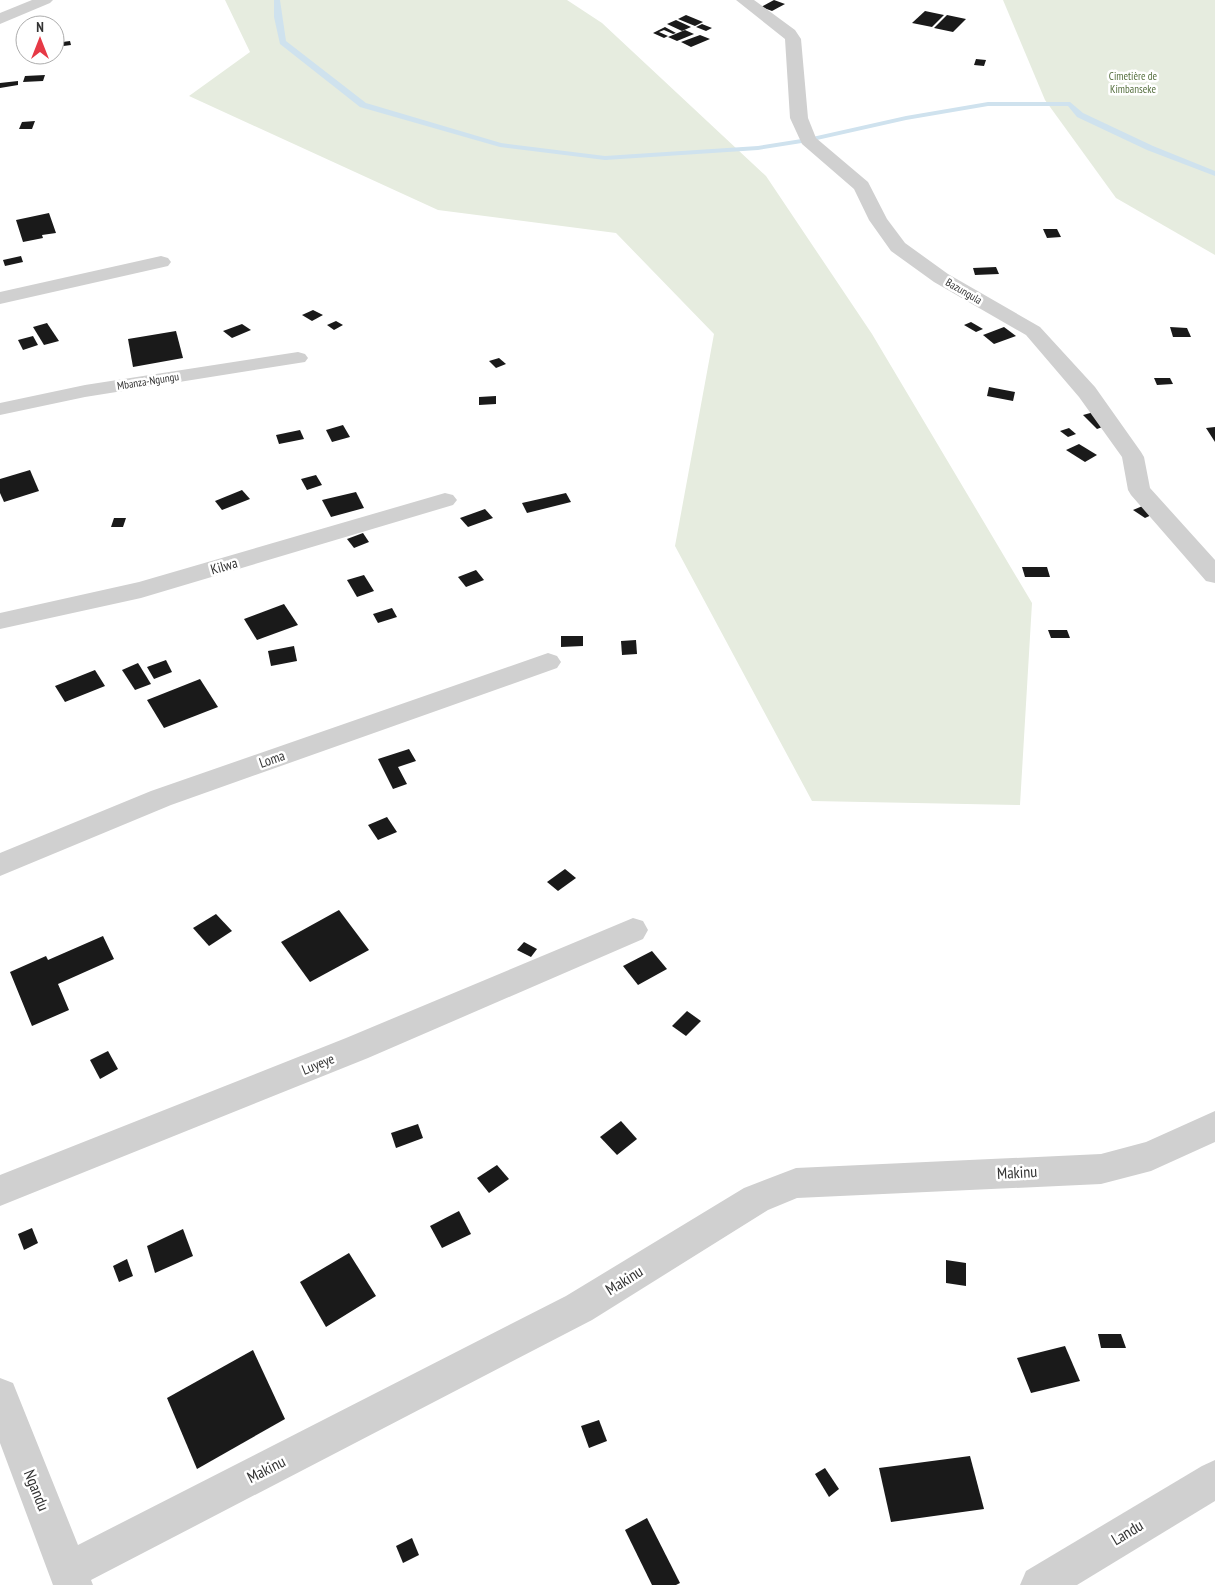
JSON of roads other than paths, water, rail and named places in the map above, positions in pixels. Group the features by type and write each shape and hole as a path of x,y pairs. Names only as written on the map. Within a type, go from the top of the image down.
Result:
{"street":[{"path":"0,19 45,0"},
{"name":"Bazungula","path":"744,0 789,33 793,39 799,118 808,140 862,186 878,220 898,247 941,278 1033,332 1087,392 1133,457 1140,490 1215,576"},
{"path":"0,298 161,262"},
{"name":"Mbanza-Ngungu","path":"0,409 86,391 298,358"},
{"name":"Kilwa","path":"0,621 141,590 445,500"},
{"name":"Loma","path":"0,865 161,798 548,662"},
{"name":"Luyeye","path":"0,1190 357,1048 633,930"},
{"name":"Makinu","path":"71,1578 579,1308 756,1198 796,1183 1101,1168 1151,1156 1215,1126"},
{"name":"Ngandu","path":"0,1396 71,1578"},
{"name":"Landu","path":"1040,1585 1215,1479"}],"waterway":[{"path":"277,0 283,42 363,105 500,145 605,158 758,148 808,140 906,118 988,104 1070,104 1080,115 1150,148 1215,174"}],"park label":[{"name":"Cimetière de Kimbanseke","path":"1133,82"}]}
